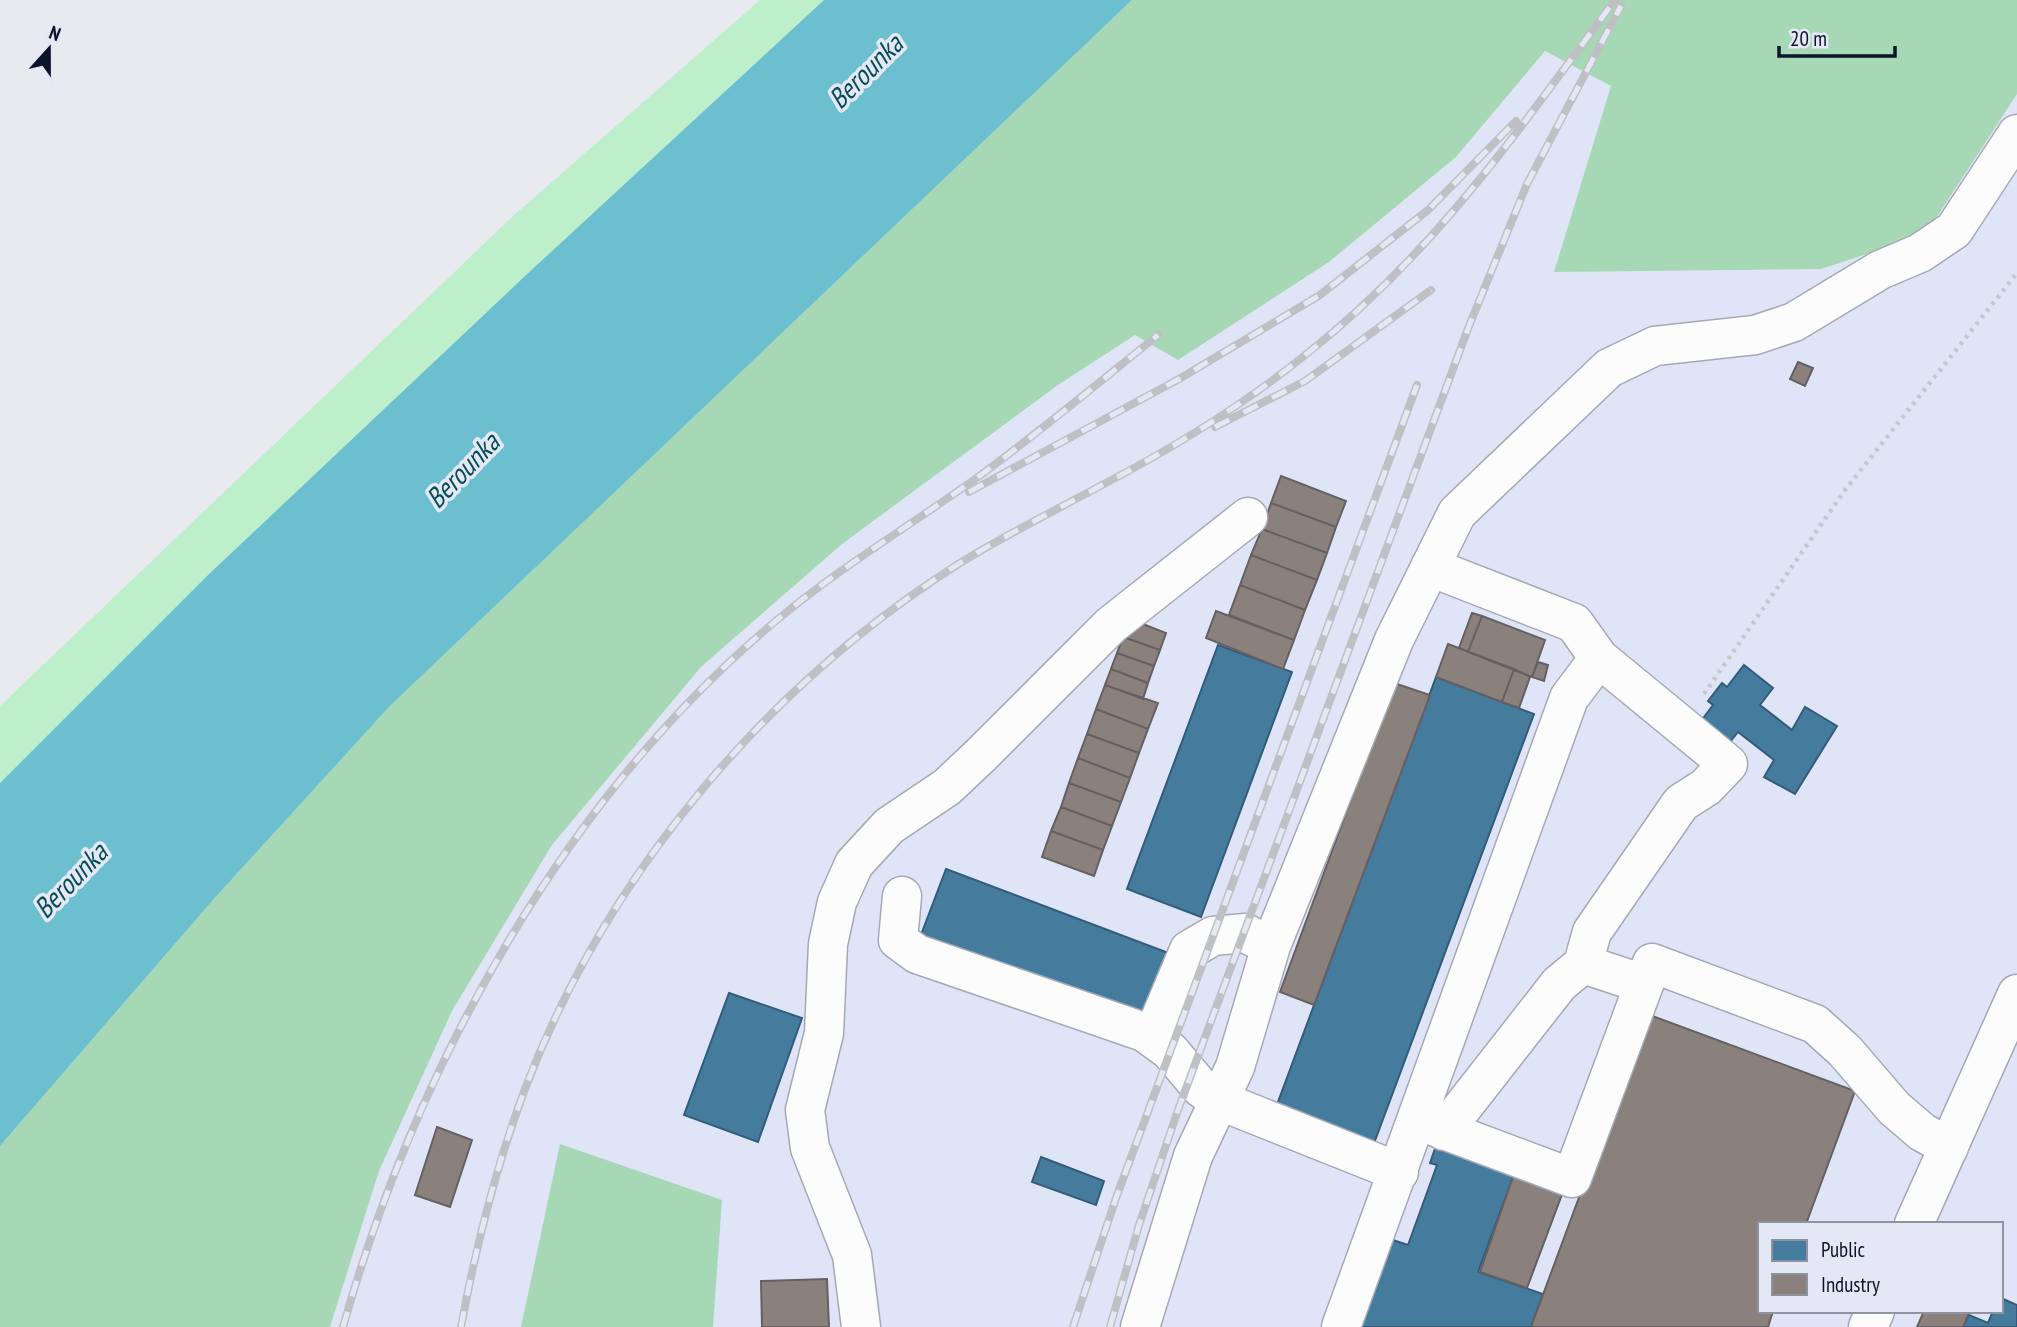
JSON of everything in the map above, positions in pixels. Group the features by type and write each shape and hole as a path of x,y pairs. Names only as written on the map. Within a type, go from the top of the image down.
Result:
{"lane":[{"path":"1140,1327 1192,1156 1235,1067 1271,946 1394,640 1457,513 1609,368 1655,346 1755,335 1794,322 1880,270 1920,253 1954,230 2017,134"},
{"path":"861,1327 852,1255 810,1148 805,1110 824,1033 828,944 837,902 854,864 889,826 947,787 1111,625 1248,517"},
{"path":"1340,1327 1399,1172 1431,1125 1559,984 1583,964 1591,932 1681,803 1706,787 1727,764 1599,658 1574,624 1430,567"},
{"path":"1431,1125 1442,1041 1569,698 1599,658"},
{"path":"902,896 898,940 917,954 1144,1032 1170,1051 1201,1088 1219,1100 1399,1172"},
{"path":"1152,1038 1189,950 1213,936 1245,933 1271,946"},
{"path":"1431,1125 1572,1178 1652,963 1815,1024 1845,1051 1894,1108 1922,1132 1949,1147"},
{"path":"1583,964 1644,984"},
{"path":"1915,1222 2017,994"}],"path":[{"path":"1683,727 1845,490 2017,272"}],"shaded area":[{"path":"2017,0 2017,1327 330,1327 379,1171 452,1011 552,845 701,667 842,544 1058,385 1135,335 1178,359 1329,262 1456,157 1545,51"}],"green space":[{"path":"760,0 824,0 525,276 207,576 0,783 0,706 513,216"},
{"path":"1132,0 2017,0 2017,94 1925,235 1821,269 1554,272 1611,86 1545,51 1456,157 1329,262 1178,360 1135,335 1058,385 842,544 701,667 552,845 452,1011 379,1171 330,1327 0,1327 0,1146 213,900 389,707"},
{"path":"560,1144 722,1200 713,1327 521,1327"}],"water":[{"name":"Berounka","path":"824,0 1132,0 389,707 213,900 0,1146 0,783 207,576 525,276"}],"building: Public":[{"path":"1218,645 1292,672 1201,917 1127,889"},
{"path":"1744,665 1773,688 1760,705 1792,730 1805,707 1837,726 1795,794 1764,777 1774,760 1738,732 1726,747 1698,725 1713,705 1708,701 1722,683 1727,687"},
{"path":"1436,677 1534,714 1373,1146 1275,1110"},
{"path":"946,869 1174,955 1149,1021 921,935"},
{"path":"729,993 802,1018 758,1142 684,1115"},
{"path":"1438,1140 1516,1169 1478,1272 1543,1294 1531,1327 1361,1327 1393,1240 1408,1245 1437,1165 1430,1163"},
{"path":"1041,1157 1104,1181 1096,1205 1032,1182"},
{"path":"2003,1299 2017,1305 2017,1327 1963,1327 1969,1315 1988,1323 1992,1313 2003,1313"}],"building: Industry":[{"path":"1798,362 1813,368 1805,386 1790,379"},
{"path":"1281,476 1346,501 1336,527 1271,503"},
{"path":"1271,503 1336,527 1327,553 1262,529"},
{"path":"1262,529 1327,553 1317,580 1251,555"},
{"path":"1251,555 1317,580 1305,610 1240,585"},
{"path":"1240,585 1305,610 1294,640 1229,615"},
{"path":"1216,611 1294,640 1283,669 1206,638"},
{"path":"1472,613 1482,616 1468,652 1459,648"},
{"path":"1482,616 1545,640 1532,677 1468,652"},
{"path":"1130,619 1166,633 1160,650 1123,637"},
{"path":"1123,637 1160,650 1154,666 1117,653"},
{"path":"1448,644 1514,669 1502,702 1436,677"},
{"path":"1117,653 1154,666 1148,683 1111,669"},
{"path":"1538,662 1548,665 1544,681 1532,677"},
{"path":"1111,669 1148,683 1143,699 1105,685"},
{"path":"1514,669 1530,677 1519,708 1502,702"},
{"path":"1394,683 1430,695 1314,1005 1280,992"},
{"path":"1105,685 1158,703 1148,729 1096,709"},
{"path":"1096,709 1148,729 1139,753 1087,734"},
{"path":"1087,734 1139,753 1130,778 1078,758"},
{"path":"1078,758 1130,778 1121,802 1069,783"},
{"path":"1069,783 1121,802 1112,826 1061,807"},
{"path":"1061,807 1112,826 1103,850 1051,831"},
{"path":"1051,831 1103,850 1094,876 1042,857"},
{"path":"1647,1014 1855,1091 1807,1222 1758,1222 1758,1313 1772,1313 1768,1327 1531,1327"},
{"path":"437,1127 472,1140 450,1207 415,1195"},
{"path":"1515,1171 1564,1189 1527,1288 1480,1272"},
{"path":"827,1279 829,1327 762,1327 761,1281"},
{"path":"1923,1313 1969,1313 1963,1327 1917,1327"}],"railway":[{"path":"461,1327 480,1236 505,1147 525,1089 559,1010 600,934 647,861 700,792 759,727 822,667 889,612 978,552 1182,441 1257,392 1351,317 1434,233 1472,189 1615,0"},
{"path":"1110,1327 1139,1225 1178,1110 1469,326 1527,184 1621,6"},
{"path":"969,492 1179,379 1320,295 1428,210 1516,121"},
{"path":"1215,427 1305,381 1431,290"},
{"path":"343,1327 374,1229 412,1131 457,1035 508,941 566,852 630,768 701,690 800,601 995,465 1158,335"},
{"path":"1073,1327 1116,1198 1417,385"}]}
